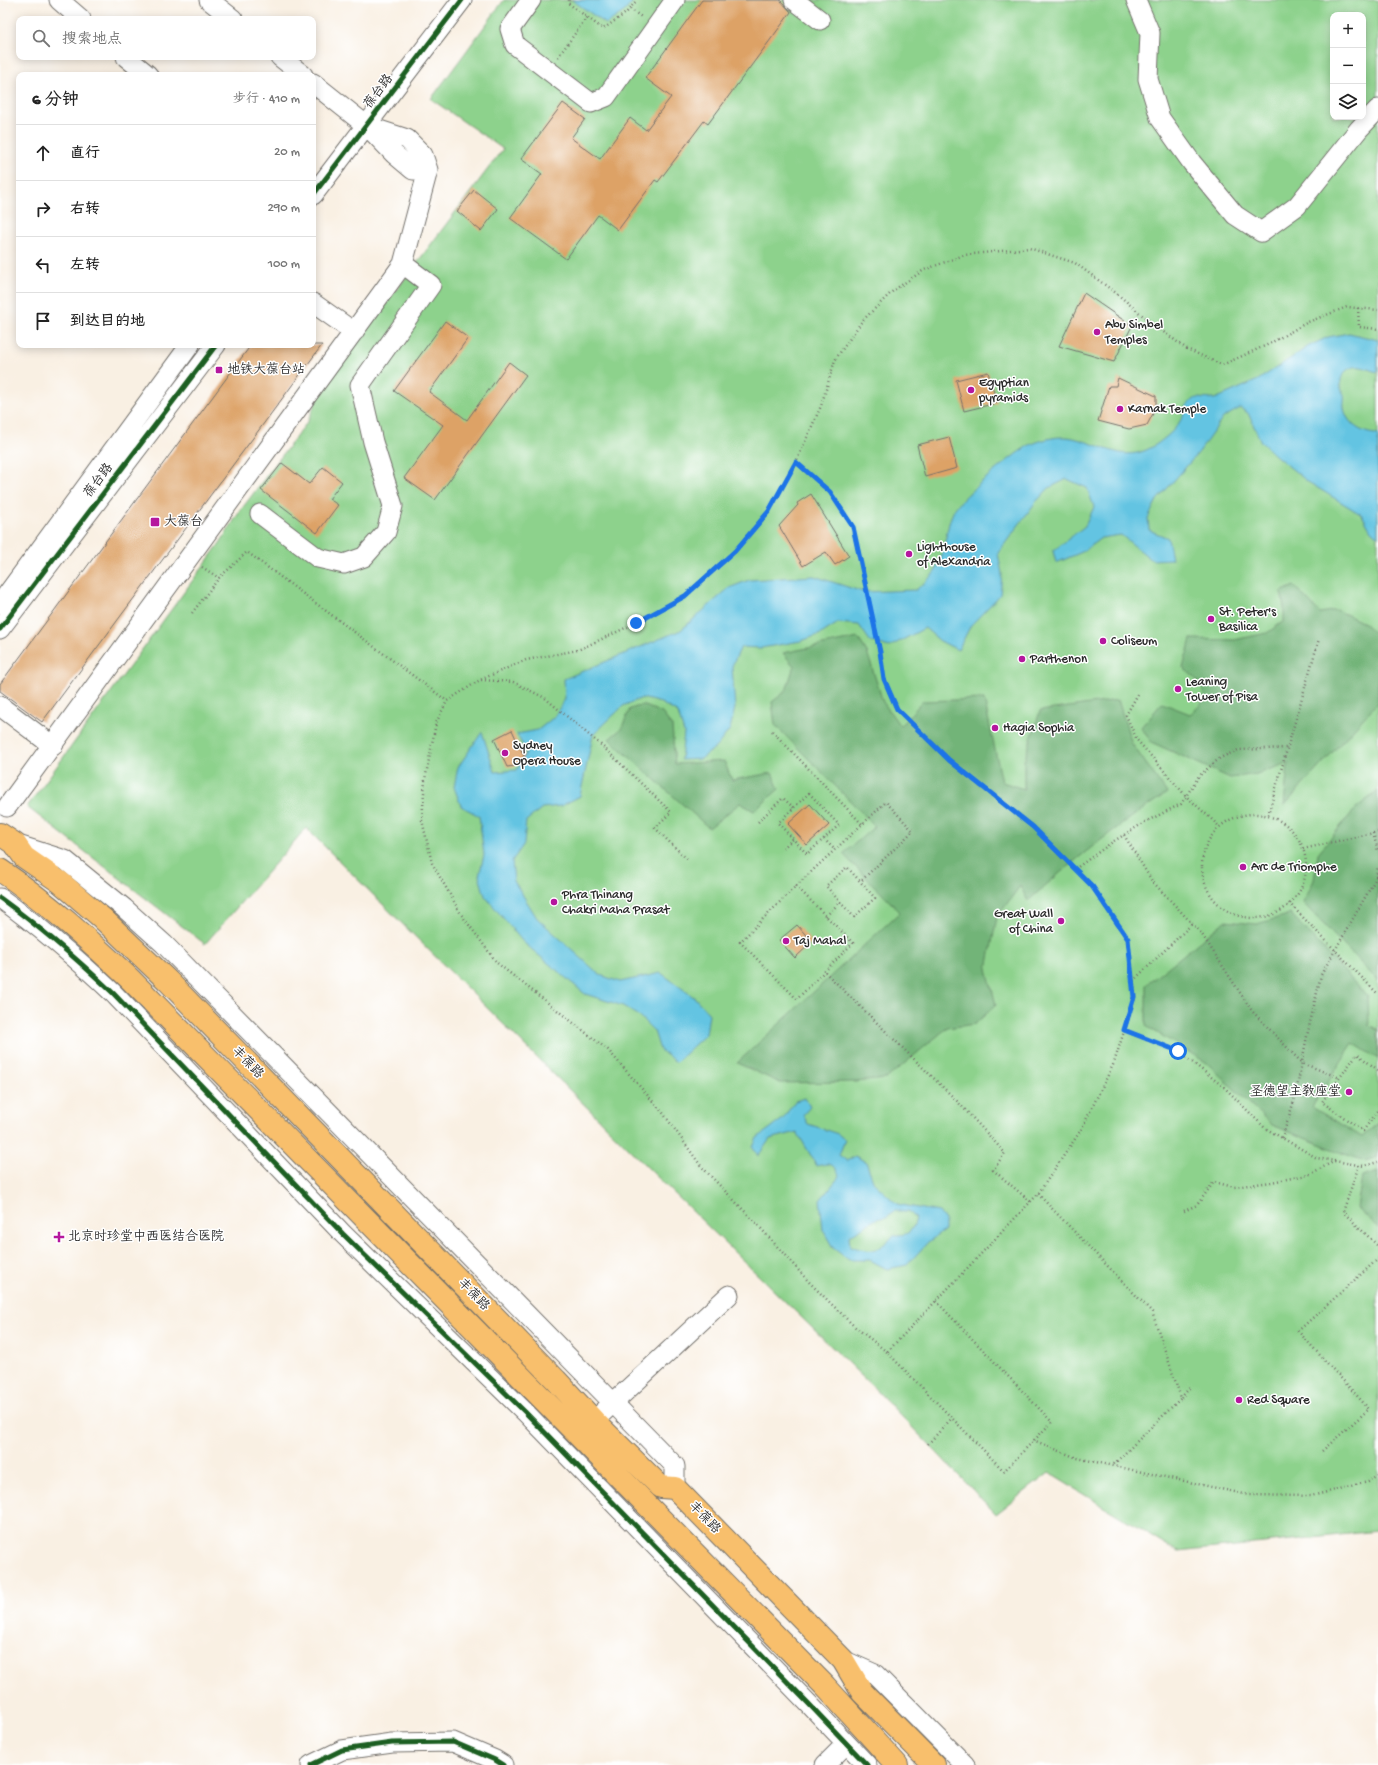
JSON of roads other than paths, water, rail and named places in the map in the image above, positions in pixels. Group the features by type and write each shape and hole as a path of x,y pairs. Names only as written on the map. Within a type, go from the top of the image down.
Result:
{"main road":[{"name":"丰葆路","path":"8,839 24,857 60,882 102,918 168,981 551,1374 587,1428 661,1487 675,1488 843,1660 862,1692 934,1765"},
{"name":"丰葆路","path":"0,870 24,886 52,908 130,979 587,1428 896,1765"}],"street":[{"path":"59,0 78,16"},
{"path":"209,0 229,16"},
{"name":"葆台路","path":"316,191 462,0"},
{"path":"531,0 510,29 515,45 591,103 606,97 675,0"},
{"path":"794,0 820,20"},
{"path":"1136,0 1150,33 1148,79 1160,118 1192,163 1234,215 1261,232 1297,206 1359,129 1378,109"},
{"path":"130,60 144,72"},
{"path":"284,60 299,72"},
{"name":"葆台路","path":"316,85 367,126"},
{"path":"7,807 53,746 403,264 428,170 413,170 394,154 367,126"},
{"path":"260,514 318,558 344,564 364,557 386,532 393,506 373,442 360,385 431,285 403,264"},
{"path":"316,305 354,332"},
{"name":"葆台路","path":"0,604 188,348"},
{"name":"葆台路","path":"0,629 214,348"},
{"path":"0,706 53,746"},
{"path":"8,839 65,860 124,908 164,944 675,1466 675,1488"},
{"path":"0,898 81,963 113,993 343,1234 562,1450 808,1703 866,1765"},
{"path":"562,1450 729,1295"},
{"path":"843,1660 875,1674 965,1765"},
{"path":"311,1765 342,1750 392,1743 453,1742 503,1765"},
{"path":"825,1765 846,1744"}],"water":[{"path":"572,0 634,0 625,11 606,24"},
{"path":"1349,333 1378,340 1378,372 1360,367 1350,368 1343,374 1341,389 1344,394 1344,408 1348,419 1352,424 1361,430 1372,434 1378,434 1378,537 1371,531 1362,515 1308,482 1261,442 1248,413 1240,408 1223,418 1199,452 1157,500 1148,518 1149,530 1168,538 1172,559 1152,560 1121,535 1101,538 1082,552 1056,563 1053,551 1085,526 1094,507 1087,488 1067,479 1049,488 1035,503 998,553 1002,574 1000,595 971,625 958,650 940,641 925,628 889,647 870,641 859,625 838,623 821,634 801,641 761,648 741,647 732,666 735,708 730,729 717,746 701,759 681,760 684,733 678,713 661,703 642,698 623,706 593,735 580,796 561,806 542,808 526,821 524,844 512,861 514,881 537,918 600,975 620,982 661,973 695,998 709,1014 706,1034 676,1062 660,1050 654,1031 640,1017 623,1006 585,994 523,942 485,896 479,876 484,855 479,816 461,806 454,787 458,767 482,732 495,772 517,770 526,752 517,734 538,730 554,717 565,699 564,679 681,630 729,588 749,580 814,576 863,592 916,590 931,577 937,568 951,517 958,504 990,474 1025,448 1032,444 1052,438 1068,437 1120,453 1130,454 1141,452 1153,447 1170,434 1181,419 1186,405 1196,398 1215,399 1258,380 1309,346 1328,337"},
{"path":"805,1098 810,1107 803,1115 808,1124 838,1134 845,1140 839,1155 847,1161 855,1156 866,1162 874,1183 897,1204 939,1212 945,1220 945,1230 928,1242 907,1265 887,1269 870,1260 849,1260 833,1248 823,1230 820,1200 840,1176 836,1169 831,1165 825,1164 817,1166 797,1132 770,1139 758,1156 753,1147 757,1138 783,1119 795,1101","holes":["895,1211 909,1211 916,1219 909,1232 895,1235 875,1250 865,1250 850,1246 849,1236 876,1219 886,1217"]}],"place":[{"name":"Abu Simbel Temples","path":"1097,332"},
{"name":"地铁大葆台站","path":"219,370"},
{"name":"Egyptian pyramids","path":"971,390"},
{"name":"Karnak Temple","path":"1120,409"},
{"name":"大葆台","path":"155,522"},
{"name":"Lighthouse of Alexandria","path":"909,554"},
{"name":"St. Peter's Basilica","path":"1211,619"},
{"name":"Coliseum","path":"1103,641"},
{"name":"Parthenon","path":"1022,659"},
{"name":"Leaning Tower of Pisa","path":"1178,689"},
{"name":"Hagia Sophia","path":"995,728"},
{"name":"Sydney Opera House","path":"505,753"},
{"name":"Arc de Triomphe","path":"1243,867"},
{"name":"Phra Thinang Chakri Maha Prasat","path":"554,902"},
{"name":"Great Wall of China","path":"1061,921"},
{"name":"Taj Mahal","path":"786,941"},
{"name":"圣德望主教座堂","path":"1349,1092"},
{"name":"北京时珍堂中西医结合医院","path":"59,1237"},
{"name":"Red Square","path":"1239,1400"}]}
